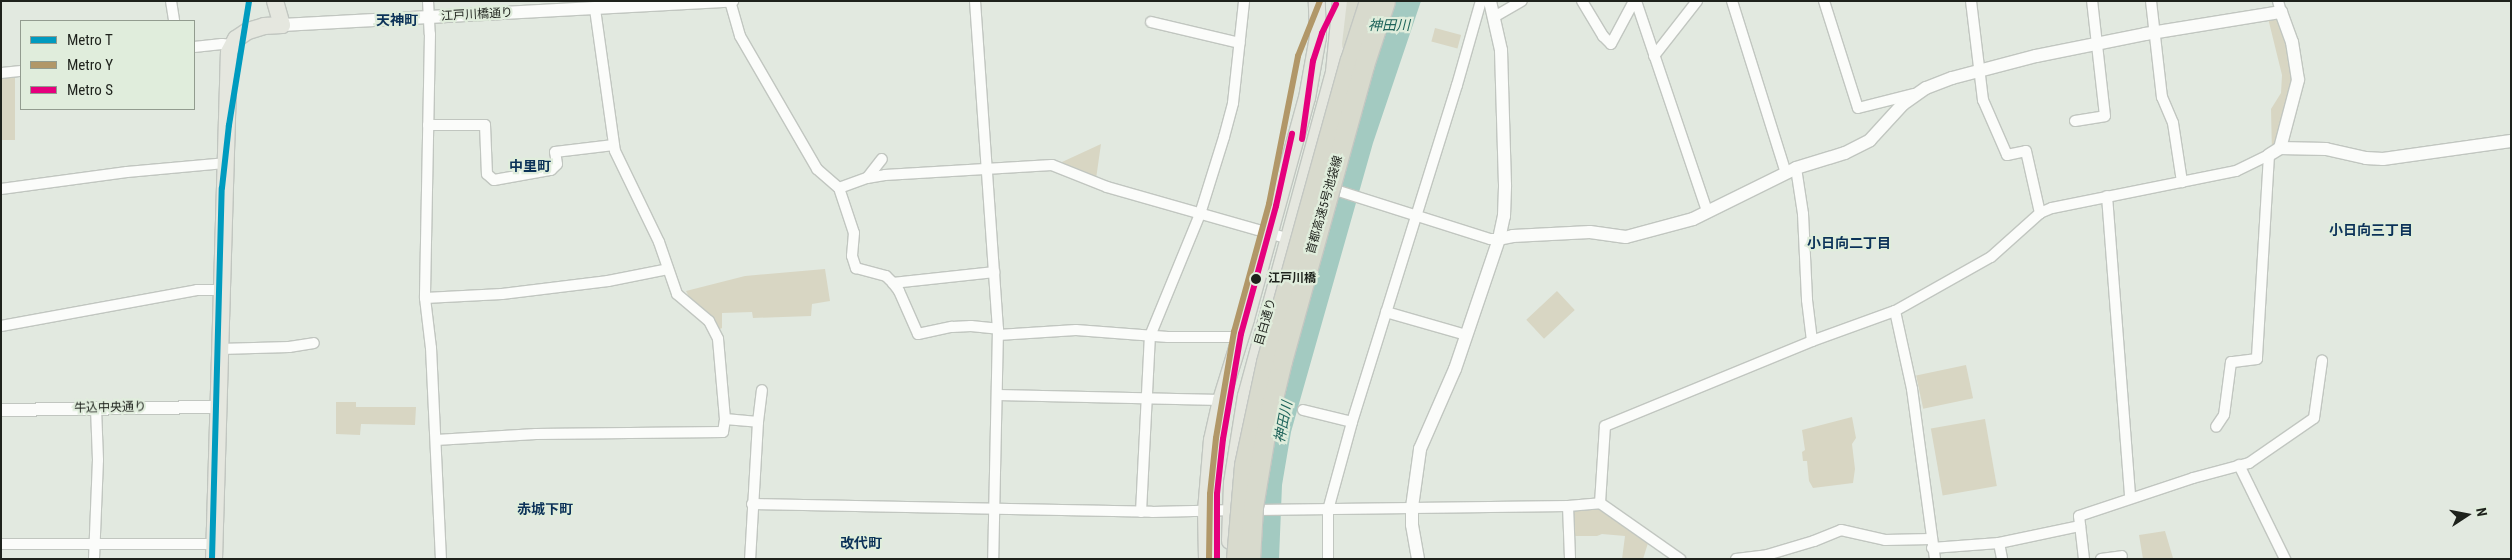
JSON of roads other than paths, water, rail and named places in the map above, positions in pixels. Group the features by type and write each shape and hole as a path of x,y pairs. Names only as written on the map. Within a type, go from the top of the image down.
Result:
{"highway":[{"path":"1350,60 1356,1"},
{"name":"首都高速5号池袋線","path":"1236,559 1244,465 1264,372 1350,60 1369,1"},
{"name":"首都高速5号池袋線","path":"1250,559 1258,467 1269,414 1364,65 1385,1"}],"main road":[{"path":"275,1 282,25"},
{"path":"282,25 287,1"},
{"name":"目白通り","path":"1207,559 1206,511 1212,440 1221,400 1315,64 1318,38 1317,1"},
{"name":"目白通り","path":"1230,559 1238,510 1246,396 1290,239 1313,183 1334,72 1341,1"},
{"path":"214,552 228,62 232,45 248,31 264,26 282,25"}],"street":[{"path":"170,1 174,20"},
{"path":"428,1 425,298 431,343 441,559"},
{"path":"731,1 740,36 817,169 839,188 854,233 852,256 856,268 886,276 893,283 918,334 952,327 998,332 1076,330 1150,336 1240,337"},
{"name":"江戸川橋通り","path":"282,25 731,1"},
{"path":"975,1 998,332 993,559"},
{"path":"1141,512 1150,336 1200,214 1233,103 1244,1"},
{"path":"1328,559 1328,510 1352,422 1481,1"},
{"path":"1418,559 1412,526 1412,507 1420,449 1455,369 1500,239 1504,216 1505,185 1501,50 1490,1"},
{"path":"1494,17 1522,1"},
{"path":"1582,1 1603,36 1611,44 1635,1"},
{"path":"1635,1 1707,211"},
{"path":"1654,56 1697,1"},
{"path":"1732,1 1791,170 1803,214 1807,300 1812,341"},
{"path":"1824,1 1858,108 1920,93"},
{"path":"1971,1 1983,100 2006,156 2026,150 2040,213"},
{"path":"2075,121 2105,116 2092,1"},
{"path":"2151,1 2162,97 2173,123 2182,182"},
{"path":"1313,183 1360,196 1490,239 1590,232 1626,237 1693,219 1791,170 1845,153 1870,140 1903,104 1920,93 1952,78 2096,44 2280,7 2292,42 2298,80 2280,148"},
{"path":"436,440 536,434 724,432 725,418 718,339 709,321 677,294 659,242 614,145 595,9"},
{"path":"1151,22 1240,43"},
{"path":"195,47 222,44 232,45"},
{"path":"1,73 20,70"},
{"path":"428,125 485,125 487,174 494,180 551,170 556,164 555,152 614,145"},
{"path":"1600,503 1605,426 1812,341 1895,311 1991,257 2040,213 2052,208 2236,171 2280,148 2326,149 2366,158 2383,159 2511,141"},
{"path":"2216,427 2224,415 2231,362 2257,360 2269,155"},
{"path":"867,178 882,159"},
{"path":"1,188 118,173 225,163"},
{"path":"839,188 867,178 1052,165 1107,187 1290,239"},
{"path":"2107,196 2130,498"},
{"path":"425,298 502,294 608,281 668,269"},
{"path":"893,283 994,272"},
{"path":"1,326 197,290 222,290"},
{"path":"1895,311 1912,389 1935,559"},
{"path":"1386,312 1466,335"},
{"path":"220,350 289,347 314,343"},
{"path":"2084,559 2079,516 2130,498 2249,463 2314,418 2322,361"},
{"path":"750,559 752,504 762,390"},
{"path":"998,395 1221,400"},
{"name":"牛込中央通り","path":"1,410 218,407"},
{"path":"94,559 97,481 96,408"},
{"path":"1303,410 1352,422"},
{"path":"725,418 758,422"},
{"path":"2239,465 2285,559"},
{"path":"752,504 1141,512 1568,506 1600,503 1680,559"},
{"path":"1568,506 1570,559"},
{"path":"1736,559 1767,555 1814,541 1841,530 1885,540 1932,543 1999,543 2080,526"},
{"path":"1,544 95,542 214,552"},
{"path":"1999,543 2002,559"},
{"path":"2101,559 2122,556"}],"water":[{"name":"神田川","path":"1373,1 1421,1 1373,143 1291,432 1282,485 1279,559 1244,559"}],"metro line":[{"name":"T","path":"212,559 222,188 229,125 249,1"},
{"name":"Y","path":"1209,559 1210,494 1216,438 1234,332 1269,204 1298,56 1320,1"},
{"name":"S","path":"1302,139 1313,61 1322,33 1336,4"},
{"name":"S","path":"1217,559 1217,494 1223,439 1241,334 1276,206 1292,134"}],"place":[{"name":"江戸川橋","path":"1256,279"}],"district":[{"name":"天神町","path":"397,20"},
{"name":"中里町","path":"530,166"},
{"name":"小日向三丁目","path":"2371,230"},
{"name":"小日向二丁目","path":"1849,243"},
{"name":"赤城下町","path":"545,509"},
{"name":"改代町","path":"861,543"}]}
